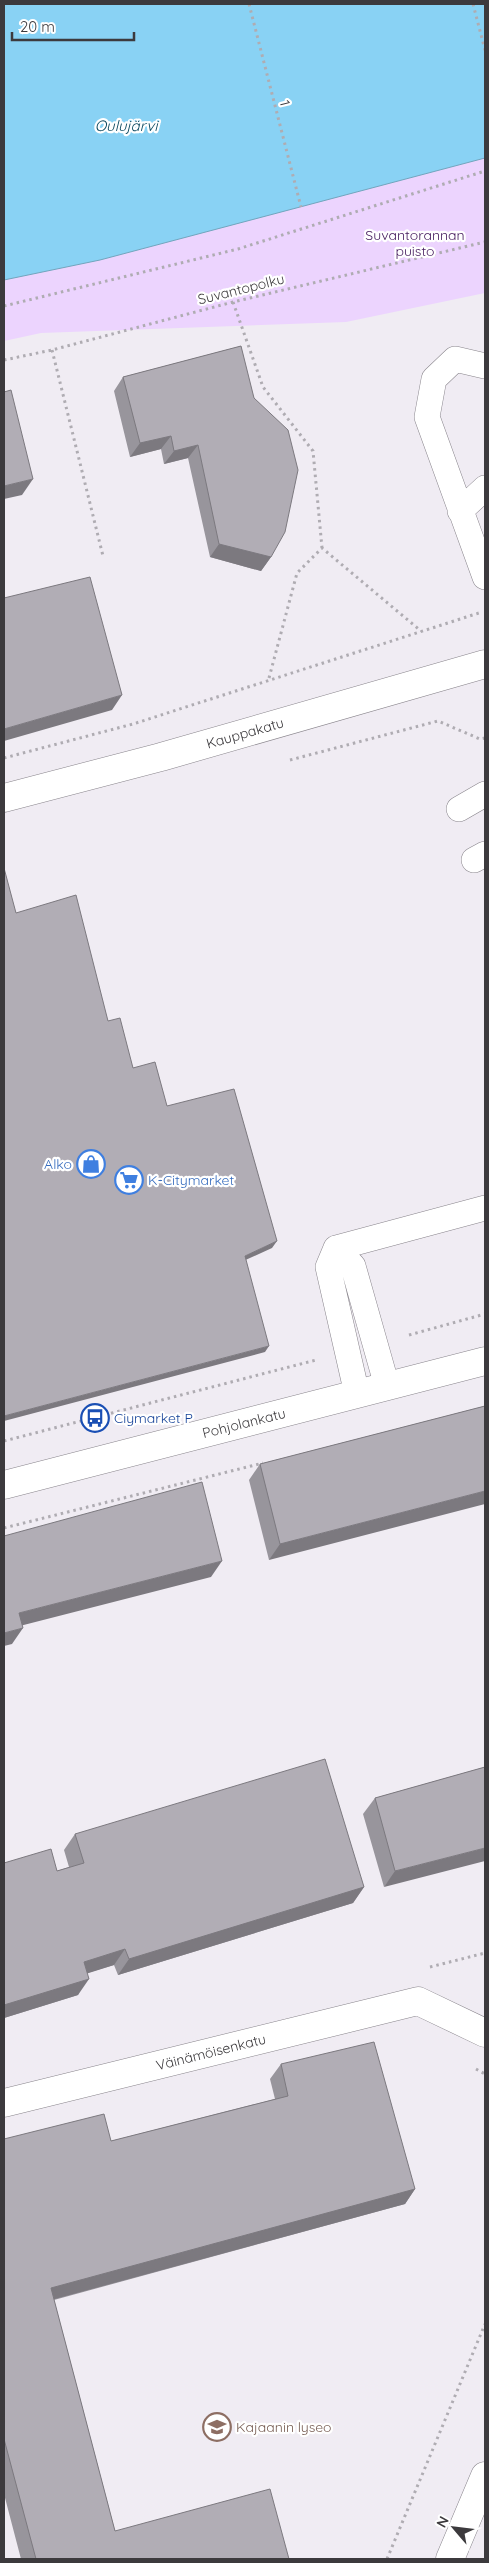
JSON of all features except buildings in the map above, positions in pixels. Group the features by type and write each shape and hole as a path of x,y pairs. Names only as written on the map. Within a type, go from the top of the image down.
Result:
{"street":[{"name":"Kauppakatu","path":"4,798 162,757 485,664"},
{"name":"Pohjolankatu","path":"4,1485 485,1362"},
{"name":"Väinämöisenkatu","path":"4,2103 418,2001 485,2033"},
{"path":"450,2559 485,2476"}],"lane":[{"path":"485,366 455,359 434,379 427,417 485,577"},
{"path":"460,511 485,488"},
{"path":"459,809 485,794"},
{"path":"336,1248 485,1208"},
{"path":"336,1248 353,1266 387,1386"},
{"path":"336,1248 328,1267 357,1394"}],"path":[{"name":"1","path":"249,4 301,208"},
{"path":"473,4 485,50"},
{"path":"4,306 238,249 485,171"},
{"name":"Suvantopolku","path":"4,360 52,350 234,302 485,242"},
{"path":"234,302 263,387 312,451 322,548 421,631"},
{"path":"52,350 103,556"},
{"path":"268,679 297,573 322,548"},
{"path":"4,758 133,724 268,679 485,611"},
{"path":"289,760 438,721 480,739 485,738"},
{"path":"375,1344 485,1314"},
{"path":"4,1441 347,1351"},
{"path":"4,1528 264,1463"},
{"path":"430,1967 485,1953"},
{"path":"387,2559 485,2324"}],"green space":[{"name":"Suvantorannan puisto","path":"485,158 485,293 346,322 41,333 4,341 4,280 100,260"}],"water":[{"name":"Oulujärvi","path":"4,4 485,4 485,158 100,260 4,280"}],"place":[{"name":"Alko","path":"91,1164"},
{"name":"K-Citymarket","path":"129,1180"},
{"name":"Ciymarket P","path":"95,1418"},
{"name":"Kajaanin lyseo","path":"217,2427"}]}
